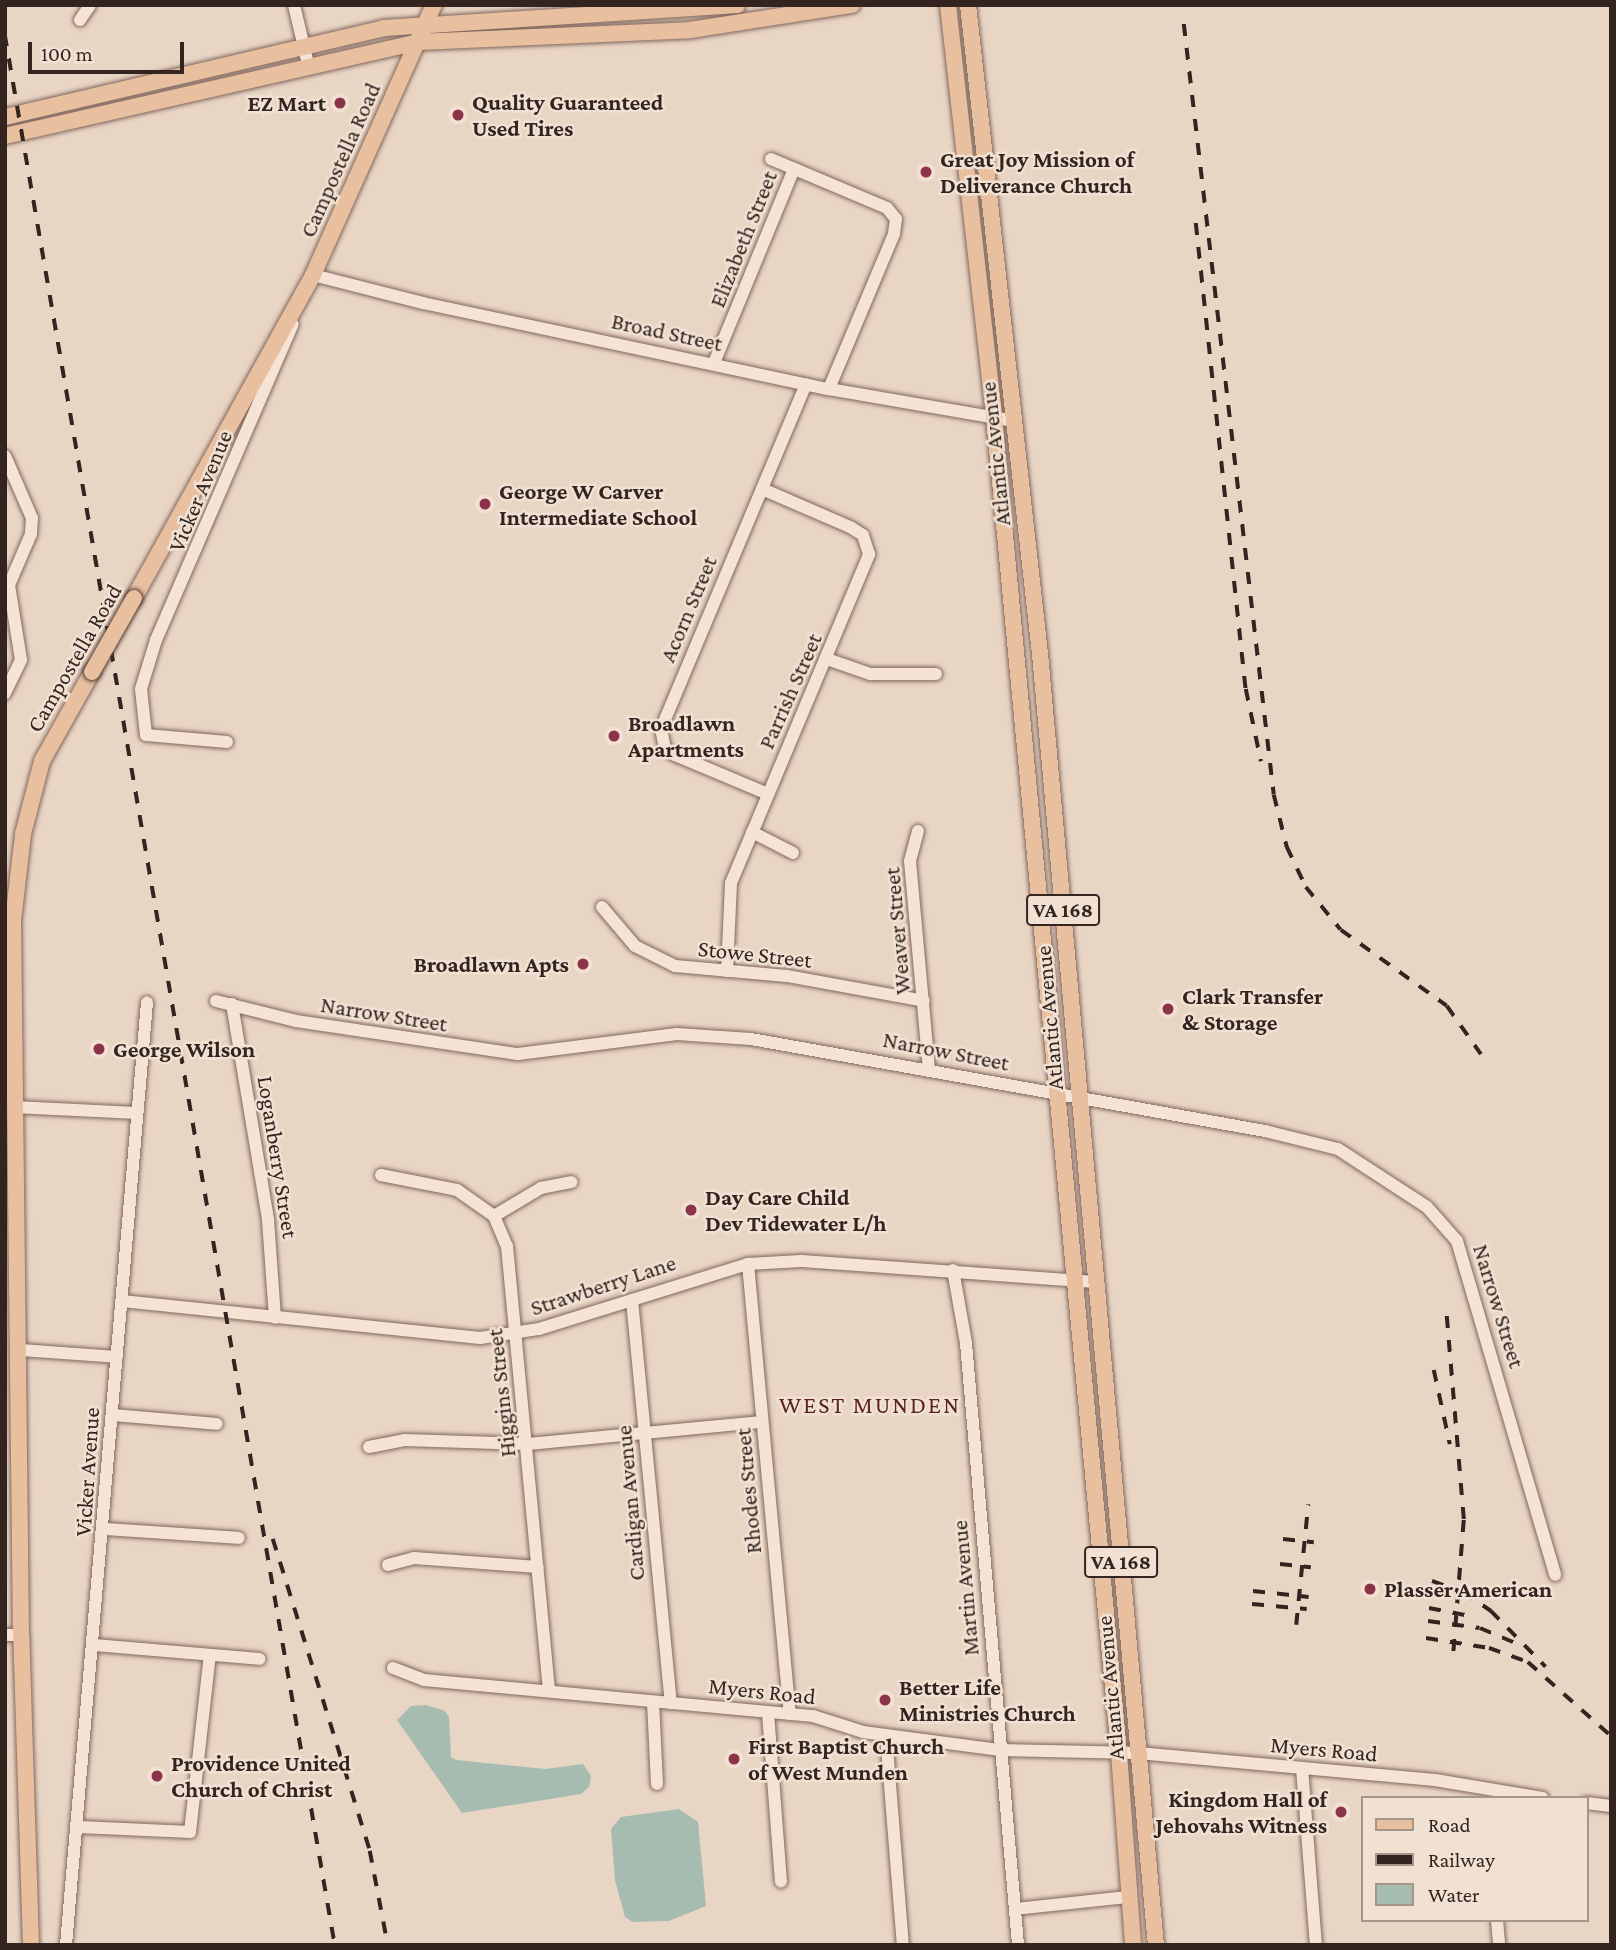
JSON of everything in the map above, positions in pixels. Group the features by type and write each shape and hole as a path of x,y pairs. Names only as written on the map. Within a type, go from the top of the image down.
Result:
{"main road":[{"name":"Campostella Road","path":"32,1945 13,1635 20,1350 12,1229 15,1107 13,921 23,834 42,761 313,275 434,5"},
{"path":"5,117 304,46 426,23 683,11 737,5"},
{"path":"5,136 308,64 418,41 721,27 852,5"},
{"name":"Atlantic Avenue","path":"948,5 994,417 1119,1753 1133,1945"},
{"name":"Atlantic Avenue","path":"968,5 1014,421 1156,1945"},
{"path":"607,34 623,26 676,20 683,11"}],"street":[{"path":"80,20 90,5"},
{"path":"294,5 308,64"},
{"path":"771,159 887,208 896,219 894,234 829,389"},
{"name":"Elizabeth Street","path":"714,363 794,169"},
{"name":"Broad Street","path":"313,275 423,303 829,389 1014,421"},
{"name":"Vicker Avenue","path":"227,742 146,735 139,707 145,668 313,275"},
{"name":"Acorn Street","path":"768,794 675,755 661,739 666,714 806,384"},
{"path":"5,456 30,505 31,534 9,584 21,660 5,693"},
{"name":"Parrish Street","path":"727,971 727,908 731,883 866,565 869,546 850,527 762,489"},
{"path":"827,660 870,674 936,674"},
{"name":"Weaver Street","path":"918,831 910,861 929,1069"},
{"path":"752,832 793,853"},
{"name":"Stowe Street","path":"602,907 635,947 675,967 787,976 924,1001"},
{"name":"Narrow Street","path":"216,1001 296,1021 518,1054 677,1034 811,1047 1338,1149 1427,1207 1452,1234 1466,1259 1555,1575"},
{"name":"Vicker Avenue","path":"66,1945 79,1826 147,1002"},
{"name":"Loganberry Street","path":"232,1004 271,1245 275,1318"},
{"path":"15,1107 136,1113"},
{"path":"380,1175 457,1190 494,1216 541,1188 570,1182"},
{"name":"Higgins Street","path":"494,1216 507,1246 550,1691"},
{"name":"Strawberry Lane","path":"122,1301 432,1335 516,1335 748,1264 801,1261 1096,1282"},
{"name":"Rhodes Street","path":"748,1264 790,1713"},
{"name":"Martin Avenue","path":"953,1270 965,1343 1018,1945"},
{"name":"Cardigan Avenue","path":"632,1300 671,1703"},
{"path":"20,1350 117,1357"},
{"path":"113,1415 217,1424"},
{"path":"369,1447 404,1440 528,1444 645,1436 762,1422"},
{"path":"104,1529 239,1538"},
{"path":"388,1565 414,1558 538,1567"},
{"path":"94,1645 259,1659"},
{"path":"79,1826 190,1832 210,1655"},
{"name":"Myers Road","path":"393,1668 424,1680 790,1713 886,1735 999,1750 1138,1753 1435,1780 1489,1795 1507,1796"},
{"path":"653,1702 657,1784"},
{"path":"768,1713 781,1882"},
{"path":"886,1735 903,1945"},
{"path":"1302,1768 1316,1945"},
{"path":"1588,1803 1611,1806"},
{"path":"1015,1909 1128,1897"},
{"path":"1497,1922 1499,1945"}],"water":[{"path":"426,1705 445,1711 449,1717 451,1757 456,1760 545,1769 583,1764 591,1776 589,1787 581,1794 462,1813 397,1720 411,1706"},
{"path":"679,1809 698,1822 706,1906 669,1921 633,1922 625,1917 615,1880 611,1829 621,1817"}],"railway":[{"path":"1184,24 1274,795 1287,847 1306,887 1341,930 1447,1006 1481,1054"},
{"path":"5,35 335,1945"},
{"path":"1196,223 1246,689 1261,761"},
{"path":"1447,1316 1464,1520 1453,1659"},
{"path":"1434,1370 1450,1444"},
{"path":"1296,1625 1308,1505"},
{"path":"273,1539 370,1851 388,1945"},
{"path":"1283,1539 1314,1542"},
{"path":"1280,1564 1311,1567"},
{"path":"1432,1581 1463,1592 1491,1611 1546,1667"},
{"path":"1253,1591 1309,1597"},
{"path":"1252,1604 1307,1609"},
{"path":"1429,1608 1466,1615"},
{"path":"1428,1621 1480,1628 1520,1645"},
{"path":"1426,1638 1489,1648 1528,1662 1611,1736"}],"place":[{"name":"EZ Mart","path":"340,103"},
{"name":"Quality Guaranteed Used Tires","path":"458,115"},
{"name":"Great Joy Mission of Deliverance Church","path":"926,172"},
{"name":"George W Carver Intermediate School","path":"485,504"},
{"name":"Broadlawn Apartments","path":"614,736"},
{"name":"Broadlawn Apts","path":"583,964"},
{"name":"Clark Transfer & Storage","path":"1168,1009"},
{"name":"George Wilson","path":"99,1049"},
{"name":"Day Care Child Dev Tidewater L/h","path":"691,1210"},
{"name":"Plasser American","path":"1370,1589"},
{"name":"Better Life Ministries Church","path":"885,1700"},
{"name":"First Baptist Church of West Munden","path":"734,1759"},
{"name":"Providence United Church of Christ","path":"157,1776"},
{"name":"Kingdom Hall of Jehovahs Witness","path":"1341,1812"}],"district":[{"name":"WEST MUNDEN","path":"870,1405"}]}
